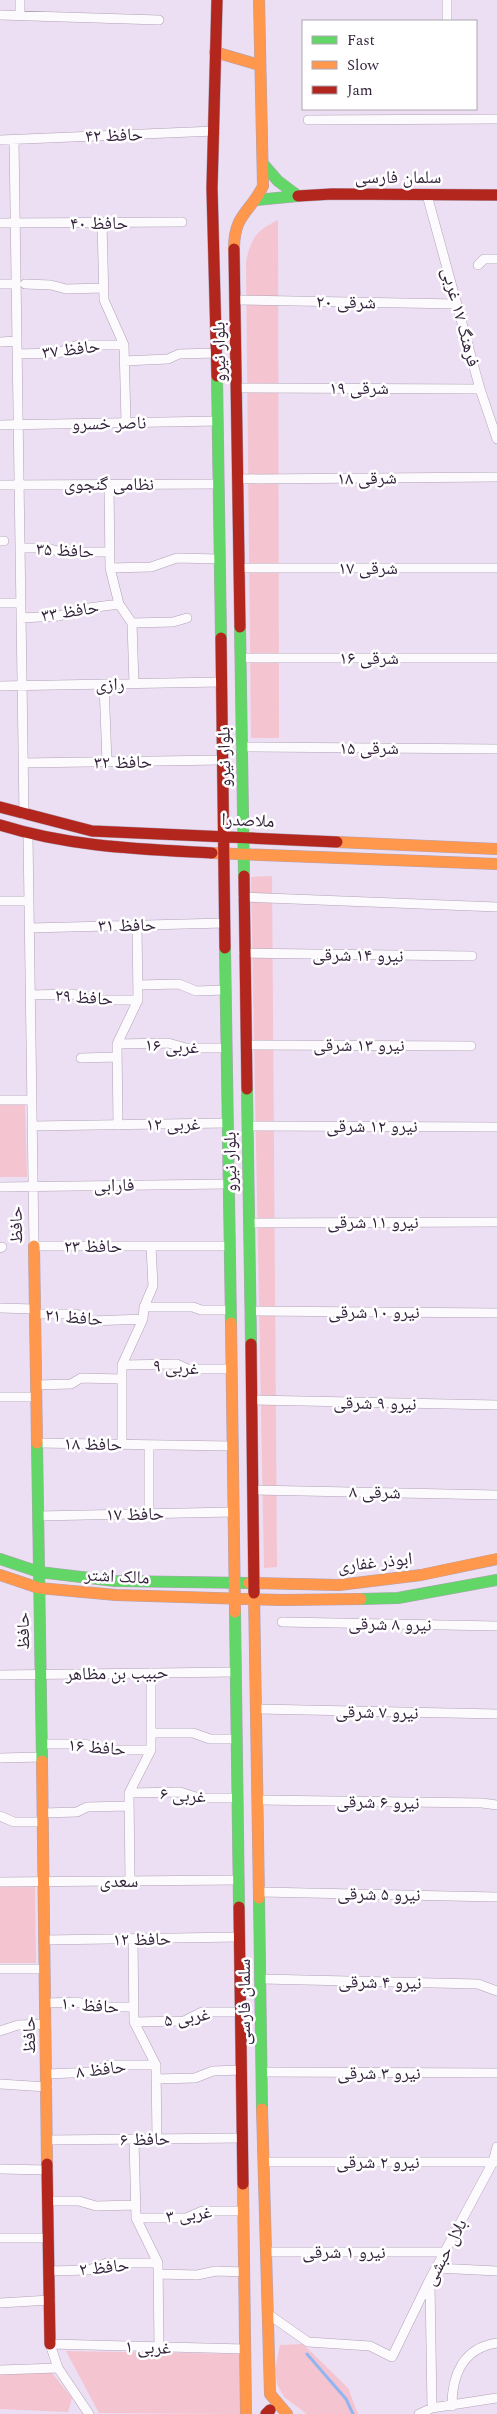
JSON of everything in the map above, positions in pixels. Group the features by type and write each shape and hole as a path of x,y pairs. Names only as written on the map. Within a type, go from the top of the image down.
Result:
{"street":[{"path":"20,0 20,15"},
{"path":"217,0 215,52 259,65"},
{"path":"447,0 447,20"},
{"name":"بلوار نیرو","path":"255,1582 246,1126 234,236 241,215 256,200 263,186 264,165 259,65 260,4"},
{"path":"0,15 159,20"},
{"name":"بلوار نیرو","path":"215,52 215,131 212,188 217,353 234,1582"},
{"path":"446,110 446,120"},
{"path":"308,120 497,119"},
{"name":"حافظ ۴۲","path":"0,140 215,131"},
{"path":"14,140 15,223 21,284 17,354 24,815"},
{"path":"264,165 278,181 298,196"},
{"name":"سلمان فارسی","path":"256,200 332,194 497,195"},
{"name":"فرهنگ ۱۷ غربی","path":"427,195 480,388 497,439"},
{"name":"حافظ ۴۰","path":"0,223 182,222"},
{"path":"102,223 104,300 124,345 126,423"},
{"path":"478,265 484,259 497,259"},
{"path":"0,284 51,285 66,289 104,288"},
{"name":"۲۰ شرقی","path":"236,300 457,304"},
{"path":"0,342 17,341"},
{"name":"حافظ ۳۷","path":"17,354 58,353 78,345 124,345"},
{"path":"124,361 168,359 179,354 217,353"},
{"name":"۱۹ شرقی","path":"237,388 480,388"},
{"name":"ناصر خسرو","path":"0,425 218,421"},
{"name":"۱۸ شرقی","path":"238,479 497,477"},
{"name":"نظامی گنجوی","path":"0,486 218,484"},
{"path":"109,485 110,568 119,604 132,622 134,684"},
{"name":"حافظ ۳۵","path":"20,548 47,548 61,552 110,552"},
{"path":"110,568 151,567 177,558 219,559"},
{"name":"۱۷ شرقی","path":"239,568 497,568"},
{"path":"0,603 21,604"},
{"name":"حافظ ۳۳","path":"21,618 60,616 81,609 119,604"},
{"path":"132,622 173,622 187,618"},
{"name":"۱۶ شرقی","path":"240,658 497,658"},
{"name":"رازی","path":"0,686 221,682"},
{"path":"104,684 107,762"},
{"name":"۱۵ شرقی","path":"242,747 497,749"},
{"name":"حافظ ۳۲","path":"23,763 222,760"},
{"name":"ملاصدرا","path":"0,807 24,815 92,831 497,849"},
{"name":"ملاصدرا","path":"0,825 28,836 110,848 243,856 497,864"},
{"name":"حافظ","path":"28,836 50,2344 58,2368 89,2414"},
{"path":"244,898 497,907"},
{"path":"0,901 29,901"},
{"name":"حافظ ۳۱","path":"30,928 224,923"},
{"path":"118,1125 117,1044 138,1000 137,925"},
{"name":"نیرو ۱۴ شرقی","path":"244,953 472,956"},
{"path":"138,985 180,984 196,991 225,990"},
{"name":"حافظ ۲۹","path":"31,995 73,994 91,1000 138,1000"},
{"name":"۱۶ غربی","path":"117,1044 168,1042 186,1048 226,1048"},
{"name":"نیرو ۱۳ شرقی","path":"246,1045 472,1046"},
{"path":"81,1058 117,1057"},
{"path":"0,1100 32,1100"},
{"name":"۱۲ غربی","path":"32,1126 227,1123"},
{"name":"نیرو ۱۲ شرقی","path":"246,1126 497,1127"},
{"name":"فارابی","path":"0,1186 228,1184"},
{"name":"نیرو ۱۱ شرقی","path":"249,1223 497,1222"},
{"name":"حافظ ۲۳","path":"34,1246 229,1246"},
{"path":"122,1444 122,1365 143,1319 144,1307 152,1286 152,1246"},
{"path":"144,1307 193,1307 201,1310 230,1310"},
{"name":"حافظ ۲۱","path":"0,1308 76,1314 92,1321 143,1319"},
{"name":"نیرو ۱۰ شرقی","path":"250,1311 497,1313"},
{"name":"۹ غربی","path":"122,1365 177,1364 188,1369 231,1369"},
{"path":"0,1397 71,1384 81,1378 122,1379"},
{"name":"نیرو ۹ شرقی","path":"252,1400 497,1405"},
{"name":"حافظ ۱۸","path":"37,1443 232,1446"},
{"path":"149,1445 149,1514"},
{"name":"۸ شرقی","path":"254,1490 497,1495"},
{"name":"حافظ ۱۷","path":"38,1516 233,1512"},
{"name":"مالک اشتر","path":"0,1559 39,1572 115,1581 234,1582"},
{"name":"ابوذر غفاری","path":"234,1582 340,1585 421,1575 497,1559"},
{"name":"مالک اشتر","path":"0,1575 40,1588 116,1595 234,1598"},
{"name":"ابوذر غفاری","path":"234,1598 398,1598 497,1580"},
{"name":"سلمان فارسی","path":"234,1582 245,2349 248,2412"},
{"name":"سلمان فارسی","path":"255,1582 261,1892 263,2162 269,2413"},
{"name":"نیرو ۸ شرقی","path":"282,1622 497,1626"},
{"name":"حبیب بن مظاهر","path":"0,1674 235,1672"},
{"path":"130,1881 129,1793 151,1750 151,1673"},
{"name":"نیرو ۷ شرقی","path":"258,1709 497,1714"},
{"path":"151,1733 193,1733 210,1739 236,1739"},
{"name":"حافظ ۱۶","path":"42,1744 85,1744 99,1750 151,1750"},
{"path":"0,1758 42,1757"},
{"name":"۶ غربی","path":"129,1793 180,1792 200,1798 237,1798"},
{"name":"نیرو ۶ شرقی","path":"259,1800 482,1803 497,1805"},
{"path":"0,1816 14,1822 77,1812 87,1807 129,1806"},
{"name":"سعدی","path":"0,1882 238,1880"},
{"name":"نیرو ۵ شرقی","path":"261,1892 497,1897"},
{"name":"حافظ ۱۲","path":"45,1940 239,1936"},
{"path":"133,1939 134,2022 156,2065 157,2139"},
{"path":"0,1969 45,1968"},
{"name":"نیرو ۴ شرقی","path":"262,1979 478,1984 497,1991"},
{"name":"حافظ ۱۰","path":"46,2002 78,2002 90,2007 134,2007"},
{"name":"۵ غربی","path":"134,2022 184,2021 202,2012 240,2012"},
{"path":"0,2031 18,2025 46,2024"},
{"name":"حافظ ۸","path":"47,2074 95,2072 108,2065 156,2065"},
{"path":"156,2079 196,2078 213,2071 241,2070"},
{"name":"نیرو ۳ شرقی","path":"262,2072 497,2073"},
{"path":"0,2084 47,2087"},
{"name":"حافظ ۶","path":"48,2140 242,2138"},
{"path":"134,2139 136,2218 158,2264 159,2347"},
{"name":"بلال حبشی","path":"268,2314 308,2342 370,2346 392,2357 436,2268 495,2162 497,2147"},
{"name":"نیرو ۲ شرقی","path":"263,2162 495,2162"},
{"path":"0,2169 48,2170"},
{"path":"48,2201 79,2200 96,2206 136,2205"},
{"name":"۳ غربی","path":"136,2218 186,2218 202,2211 243,2211"},
{"path":"0,2238 49,2238"},
{"name":"نیرو ۱ شرقی","path":"266,2252 445,2252"},
{"name":"حافظ ۲","path":"49,2271 89,2270 107,2264 158,2264"},
{"path":"436,2268 497,2271"},
{"path":"158,2274 197,2275 216,2271 244,2272"},
{"path":"430,2281 432,2408"},
{"path":"0,2303 50,2300"},
{"path":"452,2406 452,2386 459,2368 472,2354 489,2344 497,2343"},
{"name":"۱ غربی","path":"50,2344 245,2349"},
{"path":"0,2370 58,2368"},
{"path":"270,2394 287,2414"},
{"path":"419,2414 432,2408 497,2398"}],"shaded area":[{"path":"278,220 279,738 251,738 246,262 250,247 256,236 264,228"},
{"path":"272,876 277,1567 264,1568 251,877"},
{"path":"0,1105 25,1105 27,1177 0,1177"},
{"path":"35,1886 36,1963 0,1963 0,1887"},
{"path":"303,2344 348,2388 358,2414 307,2414 284,2397 277,2384 275,2369 280,2345"},
{"path":"66,2351 241,2354 242,2414 99,2413"},
{"path":"52,2373 72,2398 68,2412 0,2409 0,2374"}],"waterway":[{"path":"307,2354 346,2399 353,2414"}],"traffic: fast":[{"path":"256,200 298,196 278,181 264,165"},
{"path":"217,376 221,638"},
{"path":"240,627 244,876"},
{"path":"225,948 231,1323"},
{"path":"247,1089 251,1344"},
{"path":"37,1443 42,1761"},
{"path":"0,1559 39,1572 115,1581 249,1583"},
{"path":"361,1599 398,1598 497,1580"},
{"path":"235,1612 239,1907"},
{"path":"259,1898 262,2109"}],"traffic: slow":[{"path":"234,249 235,237 240,221 263,186 259,0"},
{"path":"215,52 259,65"},
{"path":"337,842 497,849"},
{"path":"212,853 497,864"},
{"path":"34,1246 37,1443"},
{"path":"231,1323 235,1612"},
{"path":"249,1583 339,1585 421,1575 497,1559"},
{"path":"0,1575 39,1588 116,1595 283,1600 361,1599"},
{"path":"254,1593 259,1898"},
{"path":"42,1761 47,2164"},
{"path":"262,2109 270,2394 287,2414"},
{"path":"243,2184 246,2414"}],"traffic: jam":[{"path":"217,0 212,188 217,376"},
{"path":"298,196 332,194 497,195"},
{"path":"234,249 240,627"},
{"path":"221,638 225,948"},
{"path":"0,807 92,831 337,842"},
{"path":"0,825 53,838 105,846 212,853"},
{"path":"244,876 247,1089"},
{"path":"251,1344 254,1593"},
{"path":"239,1907 243,2184"},
{"path":"47,2164 50,2344"},
{"path":"266,2414 270,2410"}]}
